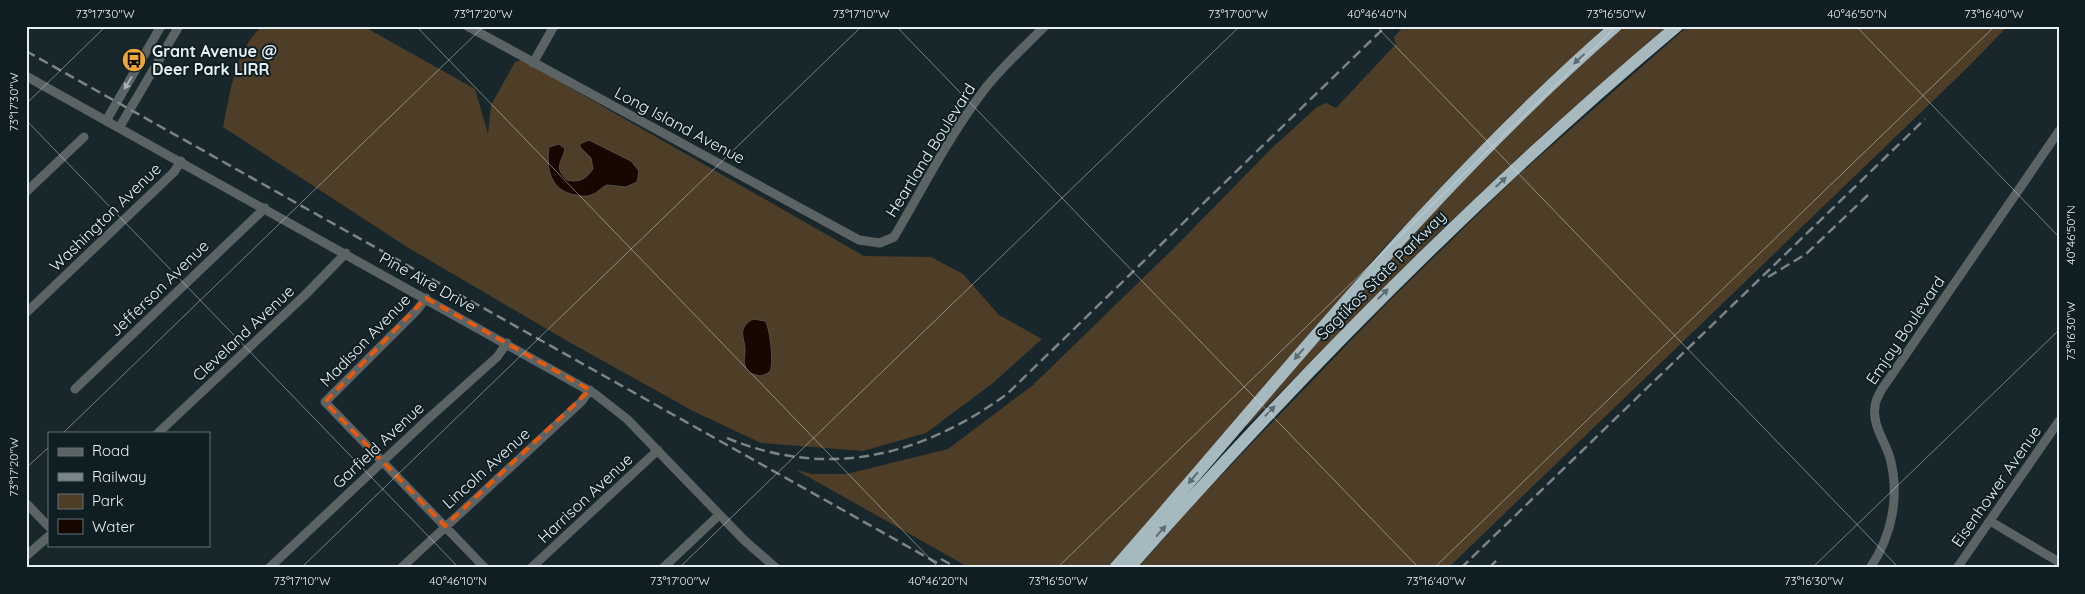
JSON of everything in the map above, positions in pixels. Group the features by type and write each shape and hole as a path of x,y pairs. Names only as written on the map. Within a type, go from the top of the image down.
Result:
{"highway":[{"name":"Sagtikos State Parkway","path":"1115,568 1338,308 1420,217 1513,121 1616,26"},
{"name":"Sagtikos State Parkway","path":"1129,568 1265,416 1390,288 1548,138 1677,26"}],"street":[{"path":"106,121 161,26"},
{"path":"119,128 179,26"},
{"name":"Long Island Avenue","path":"467,26 859,240 880,243"},
{"path":"533,63 554,26"},
{"name":"Heartland Boulevard","path":"880,243 894,237 950,140 985,89 1045,26"},
{"name":"Pine Aire Drive","path":"26,76 590,390 621,413 719,515 750,546 776,568"},
{"name":"Emjay Boulevard","path":"1870,568 1883,545 1891,524 1894,502 1894,477 1890,457 1875,421 1874,406 1882,389 2059,131"},
{"path":"26,192 84,137"},
{"name":"Washington Avenue","path":"26,313 174,172 181,161"},
{"name":"Jefferson Avenue","path":"75,389 264,208"},
{"name":"Cleveland Avenue","path":"159,432 311,289 346,253"},
{"name":"Madison Avenue","path":"383,462 326,402 417,310 426,298"},
{"name":"Garfield Avenue","path":"269,568 498,357 507,343"},
{"name":"Lincoln Avenue","path":"401,568 581,402 590,390"},
{"name":"Eisenhower Avenue","path":"1957,568 2058,422"},
{"name":"Harrison Avenue","path":"531,568 658,450"},
{"path":"383,462 486,568"},
{"path":"26,503 48,526"},
{"path":"663,568 719,515"},
{"path":"1990,521 2059,562"},
{"path":"26,556 48,537"}],"highlighted area":[{"path":"426,298 590,390 445,526 325,402"}],"green space":[{"path":"262,26 363,26 475,89 488,134 491,105 515,62 522,60 864,256 931,257 963,274 999,315 1042,339 993,383 926,433 863,451 761,443 693,411 569,342 407,247 223,127 231,86 239,60 253,36"},
{"path":"1404,26 1606,26 1471,156 1389,242 1108,568 970,568 796,470 812,474 847,474 948,449 1033,385 1175,247 1271,149 1317,107 1326,103 1336,108 1396,44 1394,37"},
{"path":"1621,26 1667,26 1545,133 1436,235 1247,426 1244,423 1424,222 1526,115"},
{"path":"1688,26 2008,26 1966,69 1448,568 1138,568 1189,509 1385,305 1515,178"}],"water":[{"path":"589,140 631,161 639,171 637,182 626,187 607,185 587,196 567,193 560,189 555,184 549,170 549,147 559,144 565,149 559,168 560,172 567,180 579,180 585,178 593,169 591,158 580,147 580,144"},
{"path":"753,319 765,321 767,324 771,346 772,361 770,371 760,376 749,373 745,364 743,330"}],"railway":[{"path":"727,438 765,451 801,458 838,459 873,455 908,446 942,433 975,415 1007,394 1386,26"},
{"path":"26,51 946,568"},
{"path":"1461,568 1925,119"},
{"path":"1768,277 1806,254 1869,194"},
{"path":"1489,568 1499,558"},
{"path":"941,559 957,568"}],"place":[{"name":"Grant Avenue @ Deer Park LIRR","path":"134,60"}]}
